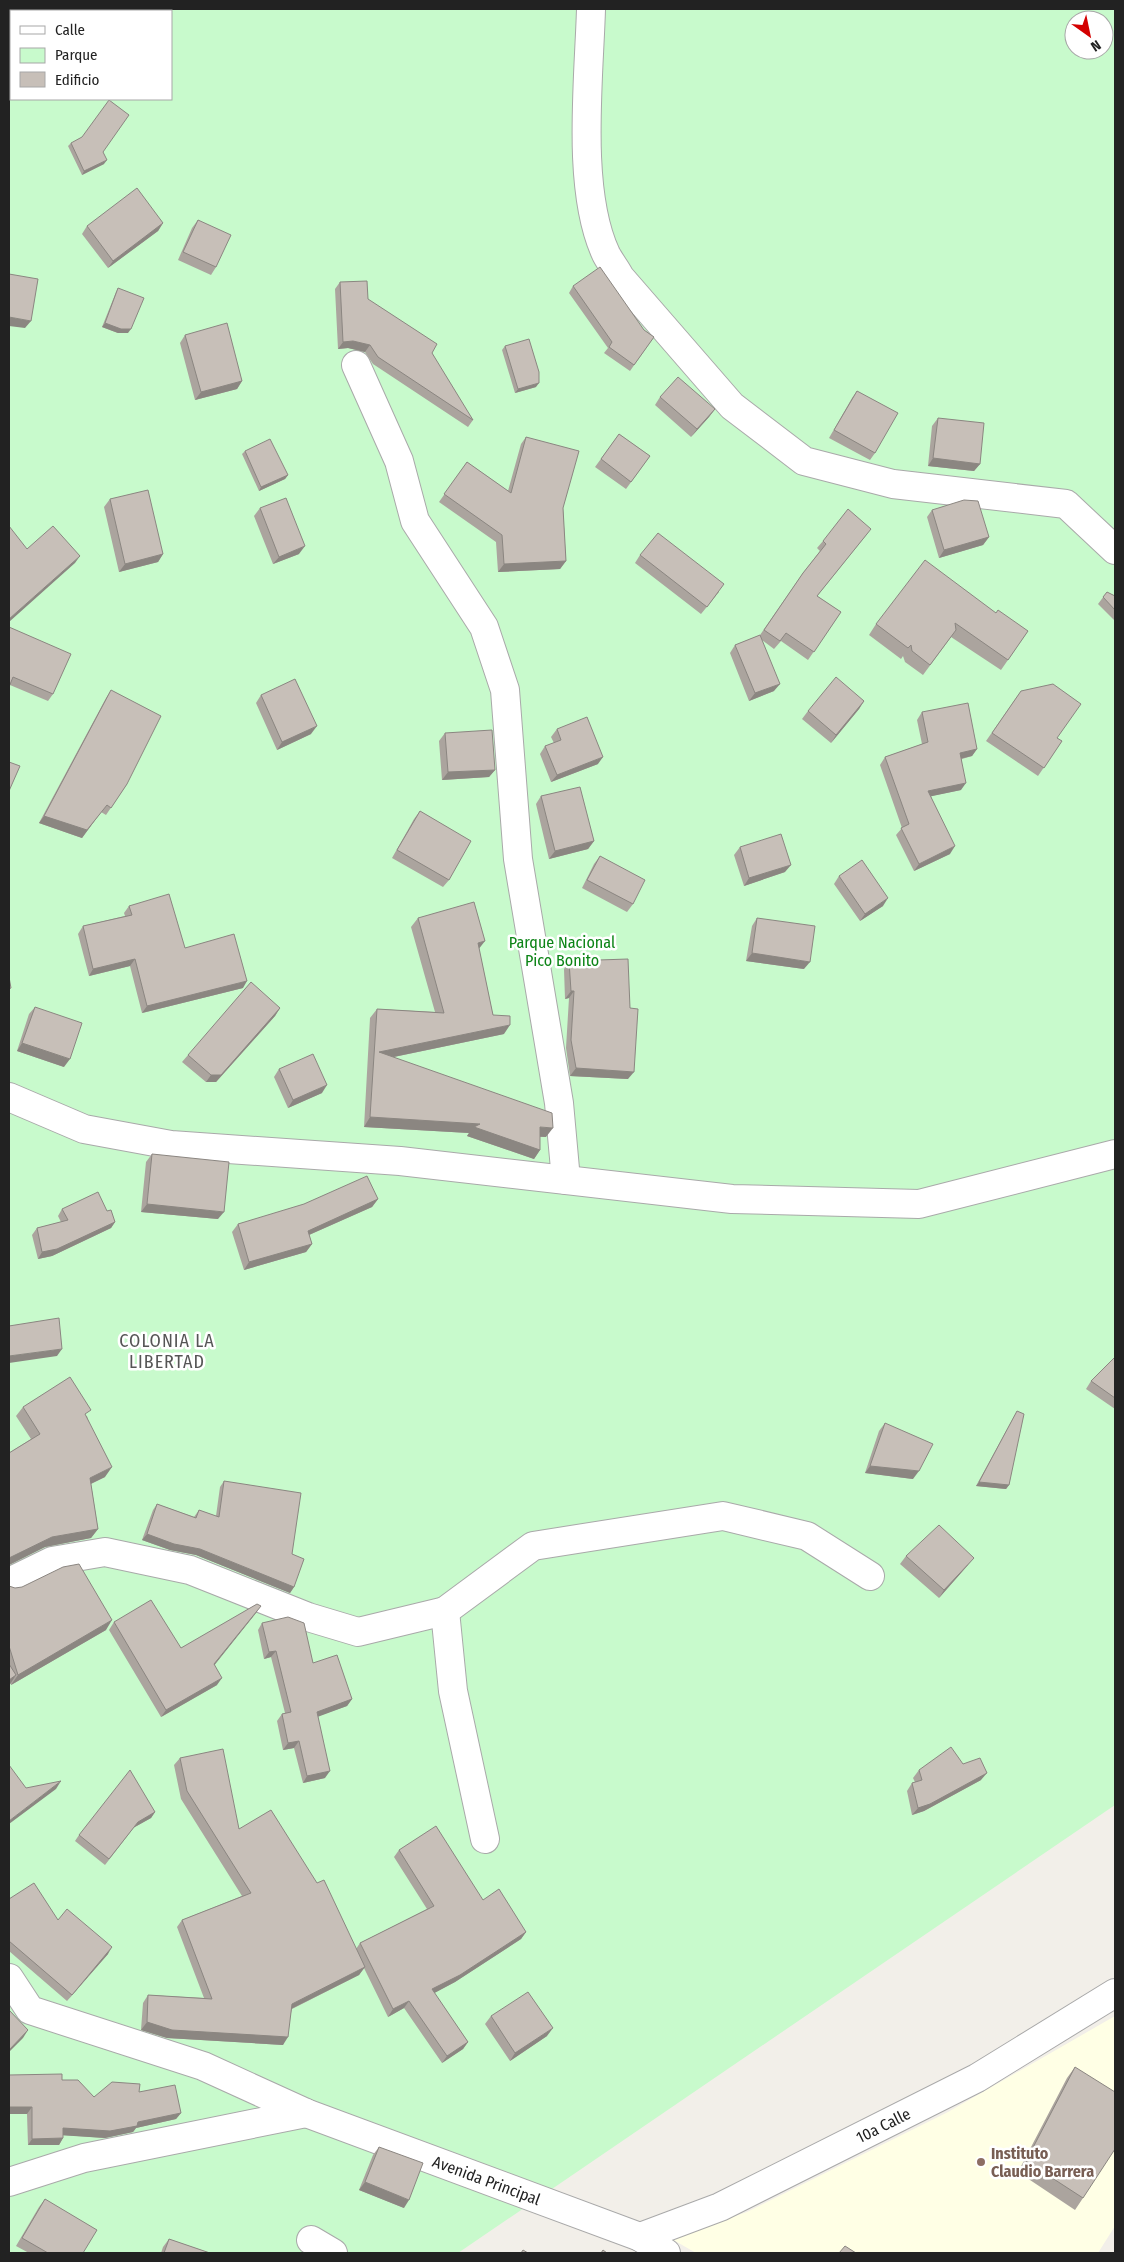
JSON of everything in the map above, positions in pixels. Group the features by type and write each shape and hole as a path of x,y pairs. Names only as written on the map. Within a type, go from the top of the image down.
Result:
{"street":[{"path":"591,9 588,170 598,232 607,254 620,277 732,406 804,461 893,484 1066,504 1115,550"},
{"path":"356,365 399,461 416,521 484,627 505,690 518,859 558,1103 566,1180"},
{"path":"9,1097 84,1129 171,1145 400,1161 732,1199 919,1204 1115,1154"},
{"path":"9,1582 52,1561 106,1552 190,1570 308,1617 358,1632 445,1610 533,1546 723,1516 807,1536 870,1576"},
{"path":"445,1610 454,1691 485,1839"},
{"name":"Avenida Principal","path":"9,1978 30,2010 203,2066 306,2113 640,2237 666,2253"},
{"name":"10a Calle","path":"640,2237 720,2207 977,2078 1115,1993"},
{"path":"9,2182 84,2158 306,2113"}],"shaded area":[{"name":"Instituto Claudio Barrera","path":"1115,2016 1115,2226 1098,2253 696,2253 670,2238 747,2212 948,2112"}],"green space":[{"name":"Parque Nacional Pico Bonito","path":"9,9 1115,9 1115,1805 458,2253 9,2253"}],"building":[{"path":"109,100 129,115 103,152 107,160 84,171 71,143 82,137"},
{"path":"137,188 163,223 113,261 87,226"},
{"path":"198,220 231,235 216,267 183,252"},
{"path":"600,267 644,330 654,337 634,365 609,347 612,342 573,286"},
{"path":"9,274 38,279 31,321 9,317"},
{"path":"367,281 368,299 437,344 432,353 473,420 378,357 370,345 353,341 343,342 340,282"},
{"path":"118,288 144,298 131,329 121,329 105,323"},
{"path":"227,323 242,381 201,392 185,335"},
{"path":"529,339 539,372 539,383 518,389 505,346"},
{"path":"678,377 715,409 697,429 660,397"},
{"path":"857,391 898,413 875,453 834,430"},
{"path":"938,418 984,423 980,464 933,458"},
{"path":"619,434 650,456 631,482 601,459"},
{"path":"526,437 579,451 563,508 566,561 504,564 502,535 444,494 467,462 511,493"},
{"path":"270,439 288,475 261,487 245,451"},
{"path":"148,490 163,554 125,564 110,499"},
{"path":"286,498 305,546 279,557 260,508"},
{"path":"964,500 978,501 989,537 944,550 932,510"},
{"path":"848,509 871,529 817,596 841,612 814,652 786,633 780,641 764,630 803,573 826,544 823,541"},
{"path":"9,526 27,549 53,526 80,556 9,619"},
{"path":"658,533 724,584 707,607 640,555"},
{"path":"925,560 996,613 998,610 1028,631 1008,660 955,623 956,630 930,665 912,651 911,645 908,648 876,624"},
{"path":"1107,592 1115,596 1115,610 1103,597"},
{"path":"9,627 71,654 53,694 13,677 9,687"},
{"path":"760,635 780,684 755,693 735,645"},
{"path":"836,677 864,701 836,735 808,711"},
{"path":"295,679 317,726 282,742 261,695"},
{"path":"1053,684 1081,704 1057,738 1062,741 1044,768 992,733 1021,691"},
{"path":"111,690 161,716 127,784 111,808 107,805 87,830 44,816"},
{"path":"968,703 977,749 960,753 966,783 928,791 955,846 919,864 901,828 909,824 885,757 928,742 922,712"},
{"path":"587,717 603,757 557,775 545,746 561,740 557,729"},
{"path":"492,730 495,770 448,772 445,733"},
{"path":"9,762 20,766 9,791"},
{"path":"580,787 594,841 555,851 541,796"},
{"path":"420,811 471,841 449,880 397,850"},
{"path":"781,834 791,865 749,878 740,847"},
{"path":"600,856 645,880 633,904 587,880"},
{"path":"862,860 888,898 865,914 839,876"},
{"path":"169,894 185,948 234,934 247,981 147,1006 135,959 93,969 83,926 132,915 129,906"},
{"path":"474,902 485,941 478,943 493,1015 510,1016 510,1025 379,1052 552,1113 553,1128 540,1127 540,1150 474,1127 480,1124 370,1117 377,1009 444,1013 418,918"},
{"path":"757,918 815,926 810,962 752,953"},
{"path":"628,959 630,1008 638,1009 634,1072 576,1068 571,1040 574,991 571,991 569,961"},
{"path":"251,982 280,1008 221,1075 211,1075 188,1055"},
{"path":"35,1007 82,1023 70,1059 22,1043"},
{"path":"313,1054 327,1085 293,1100 279,1069"},
{"path":"152,1154 229,1162 224,1212 147,1204"},
{"path":"367,1176 378,1199 308,1231 312,1244 249,1262 238,1224 304,1204"},
{"path":"98,1192 107,1211 111,1210 115,1222 57,1249 42,1252 37,1228 68,1220 62,1209"},
{"path":"59,1318 62,1349 9,1356 9,1326"},
{"path":"1115,1357 1115,1398 1091,1381"},
{"path":"70,1377 91,1410 85,1414 112,1467 90,1478 98,1529 52,1537 9,1558 9,1453 40,1434 23,1407"},
{"path":"1017,1411 1024,1414 1009,1485 979,1482"},
{"path":"885,1423 933,1444 919,1471 870,1466"},
{"path":"224,1481 301,1493 292,1554 304,1559 294,1587 200,1549 174,1544 147,1534 157,1504 196,1518 199,1510 219,1517"},
{"path":"939,1525 974,1558 944,1590 906,1556"},
{"path":"79,1564 112,1620 18,1675 9,1646 9,1586 15,1588 22,1587 63,1567"},
{"path":"151,1600 181,1648 257,1604 261,1606 214,1664 222,1678 166,1710 114,1622"},
{"path":"288,1617 304,1623 313,1663 337,1655 352,1699 317,1712 330,1771 307,1776 299,1741 288,1743 282,1714 291,1712 276,1651 269,1652 262,1623"},
{"path":"9,1664 16,1675 9,1680"},
{"path":"951,1747 963,1764 980,1758 987,1773 930,1804 918,1808 912,1783 922,1780 919,1770"},
{"path":"223,1749 239,1829 271,1810 317,1883 324,1880 365,1967 292,2004 288,2037 172,2030 147,2022 148,1995 212,1999 182,1920 251,1893 187,1791 180,1758"},
{"path":"9,1765 26,1788 61,1781 9,1821"},
{"path":"130,1770 155,1812 138,1822 109,1859 79,1835"},
{"path":"436,1826 483,1900 499,1889 526,1932 460,1975 432,1989 468,2042 447,2056 409,2001 393,2009 360,1943 434,1906 399,1850"},
{"path":"34,1883 58,1920 67,1909 112,1947 72,1995 9,1941 9,1899"},
{"path":"528,1992 553,2028 515,2053 491,2016"},
{"path":"9,2010 28,2030 9,2050"},
{"path":"1075,2067 1115,2092 1115,2149 1083,2198 1026,2161"},
{"path":"62,2074 62,2080 78,2080 94,2097 112,2082 140,2084 139,2092 175,2085 181,2113 138,2122 137,2126 110,2131 63,2128 63,2138 32,2139 32,2107 9,2107 9,2075"},
{"path":"379,2147 423,2163 409,2200 365,2182"},
{"path":"45,2199 97,2230 83,2253 48,2253 22,2238"},
{"path":"169,2239 210,2253 164,2253"},
{"path":"845,2246 856,2253 839,2253"}],"place":[{"name":"Instituto Claudio Barrera","path":"981,2162"}],"district":[{"name":"COLONIA LA LIBERTAD","path":"167,1351"}]}
